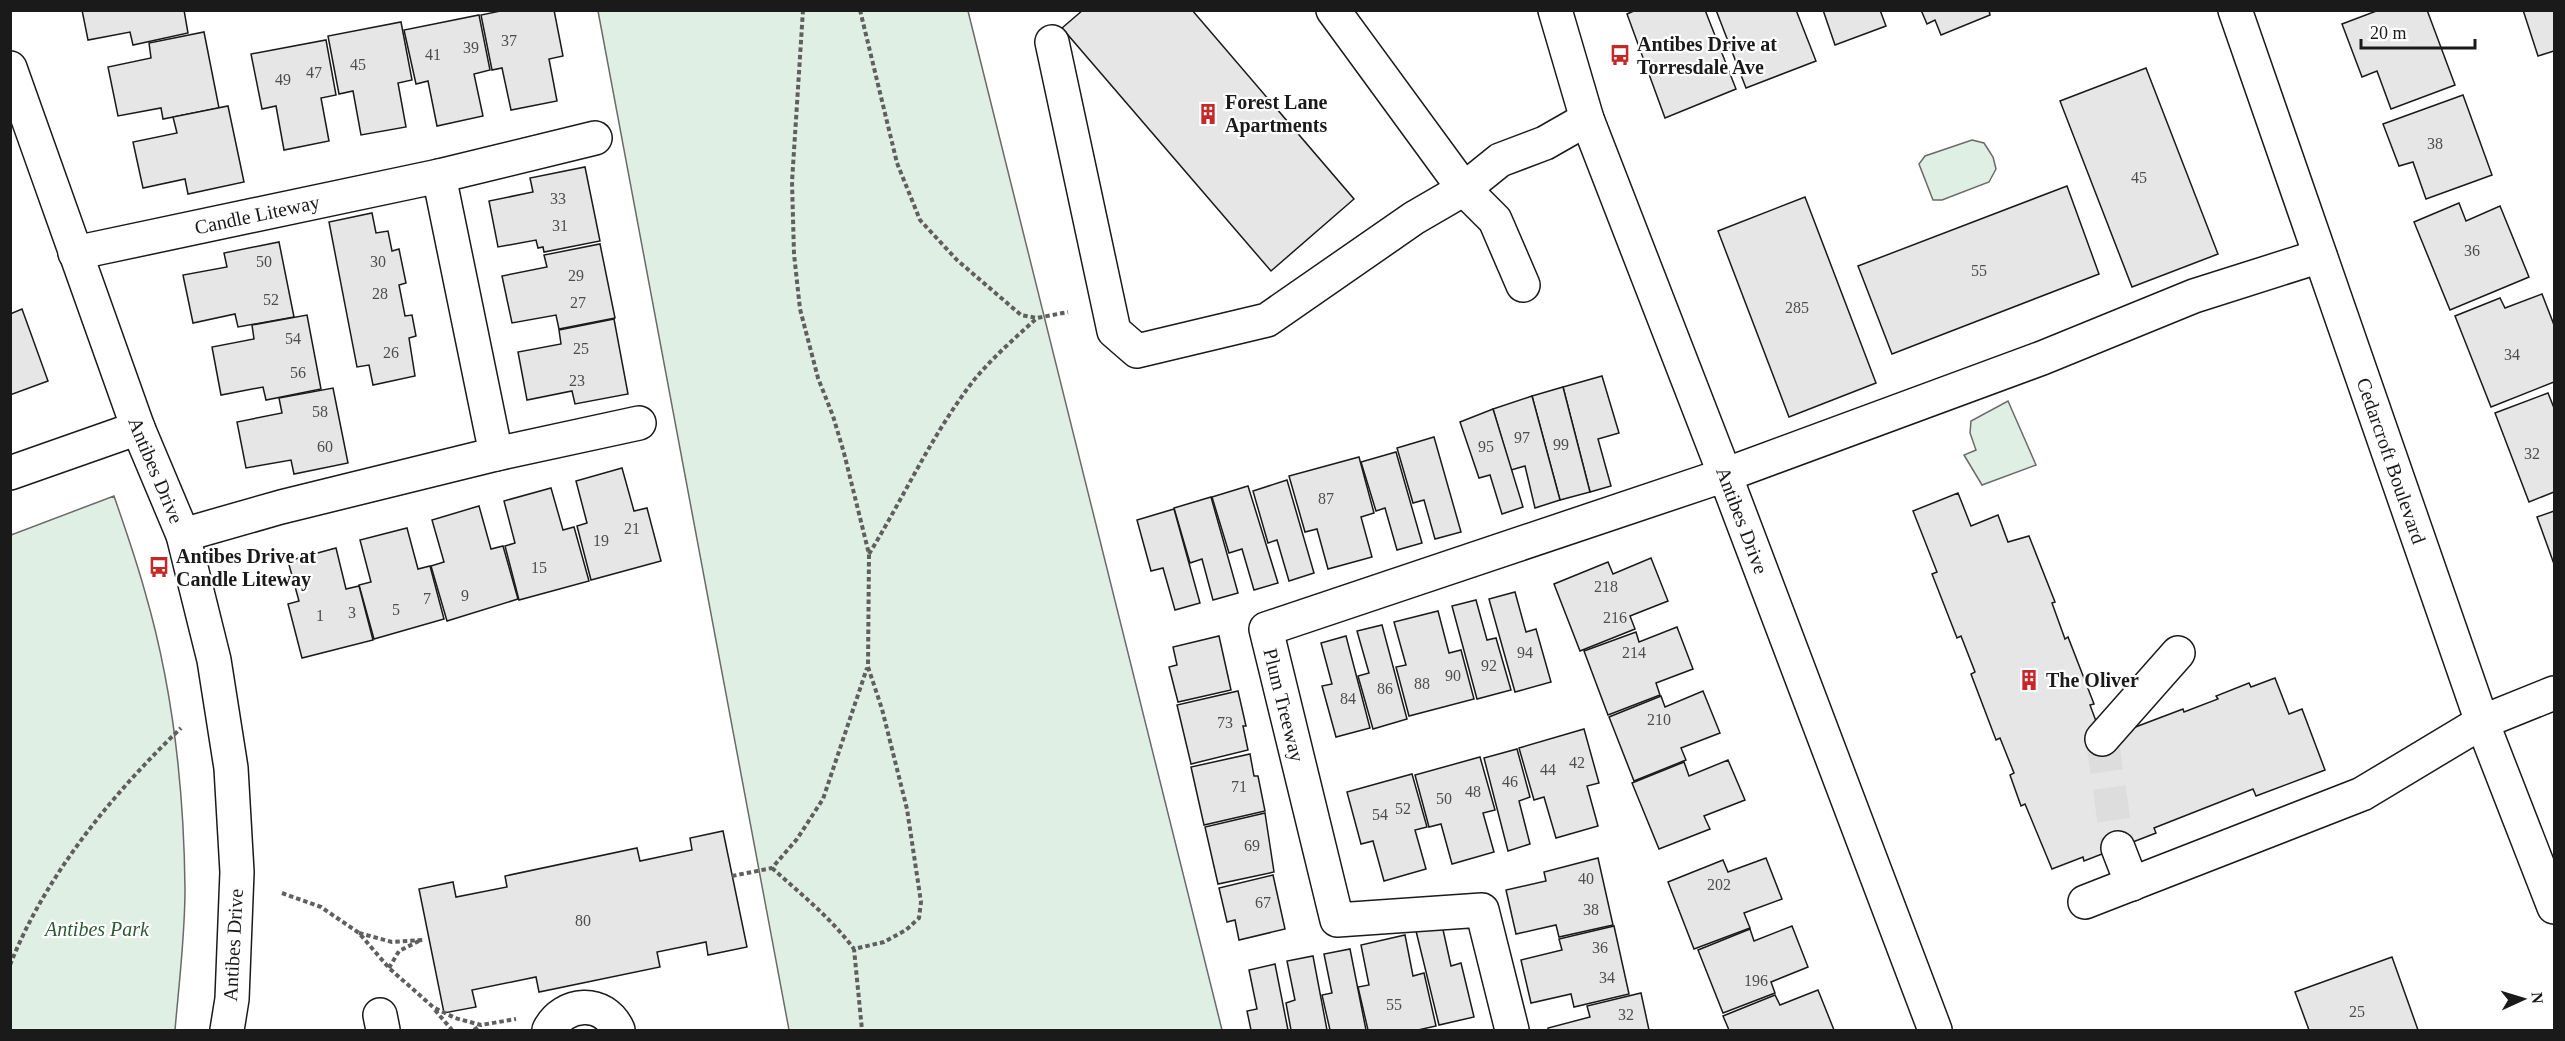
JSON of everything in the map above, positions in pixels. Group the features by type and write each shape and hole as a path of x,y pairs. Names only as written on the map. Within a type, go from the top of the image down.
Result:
{"street":[{"path":"1333,10 1464,189 1495,220 1523,285"},
{"name":"Antibes Drive","path":"1555,10 1587,119 1725,475 1935,1030"},
{"name":"Cedarcroft Boulevard","path":"2235,10 2482,722 2554,907"},
{"path":"1052,42 1114,331 1137,351 1267,320 1414,218 1464,189 1500,160 1545,143 1587,119"},
{"name":"Antibes Drive","path":"10,68 138,428 183,535 214,660 231,768 237,872 232,999 227,1030"},
{"name":"Candle Liteway","path":"75,254 439,177 595,138"},
{"path":"439,177 496,454"},
{"path":"1725,475 2060,351 2194,296 2320,256"},
{"path":"183,535 281,507 496,454 639,423"},
{"path":"10,473 138,428"},
{"name":"Plum Treeway","path":"1512,1030 1482,910 1337,920 1266,629 1725,475"},
{"path":"2102,739 2178,653"},
{"path":"2085,902 2362,794 2482,722 2554,693"},
{"path":"2118,848 2132,884"},
{"path":"555,1022 573,1008 586,1007 599,1010 609,1017 618,1030"}],"path":[{"path":"732,876 772,868 797,839 823,799 867,667 868,554 844,453 818,378 800,309 794,254 792,182 803,10"},
{"path":"860,10 897,163 920,220 957,260 1021,315 1037,318 1068,312"},
{"path":"868,554 943,425 974,380 1010,342 1037,318"},
{"path":"854,949 884,942 906,930 919,918 921,902 907,809 882,709 867,667"},
{"path":"10,965 35,913 71,856 137,772 181,728"},
{"path":"772,868 835,925 854,949 862,1030"},
{"path":"282,893 321,907 359,933 389,968 433,1007 452,1030"},
{"path":"359,933 392,942 423,940 399,951 389,968"},
{"path":"433,1007 455,1018 482,1024 555,1022"},
{"path":"474,1030 482,1024"}],"green space":[{"path":"598,11 968,11 1222,1030 789,1030"},
{"path":"1972,140 1984,143 1993,157 1996,169 1989,182 1942,200 1933,200 1919,164 1925,156"},
{"path":"2008,401 2036,465 1982,485 1964,455 1976,450 1970,433 1971,421"},
{"name":"Antibes Park","path":"114,496 155,628 175,739 182,814 185,889 175,1030 11,1030 11,535"}],"building":[{"path":"82,10 184,10 188,33 133,45 130,32 88,40"},
{"path":"505,10 554,10 563,56 549,59 557,101 511,110 502,68 492,70 481,15"},
{"name":"Forest Lane Apartments","path":"1083,10 1192,10 1354,199 1271,271 1062,28"},
{"path":"1636,10 1705,10 1736,89 1665,118 1627,14"},
{"path":"1716,10 1796,10 1816,61 1746,88"},
{"path":"1823,10 1880,10 1886,26 1835,45"},
{"path":"1921,10 1989,10 1990,15 1941,35 1935,20 1927,24"},
{"path":"2379,10 2427,10 2455,85 2391,109 2377,71 2362,77 2342,24"},
{"path":"2523,10 2554,10 2554,51 2538,56"},
{"path":"479,15 490,70 474,74 483,116 437,126 428,81 416,84 404,30"},
{"path":"401,22 412,80 398,83 406,127 361,135 353,91 339,94 328,36"},
{"path":"204,32 219,108 163,119 161,108 118,116 108,67 151,58 149,43"},
{"path":"326,40 336,95 321,98 329,141 284,150 276,106 262,109 251,54"},
{"path":"2146,68 2218,254 2132,287 2060,101"},
{"path":"2463,95 2492,175 2426,199 2413,162 2399,166 2383,124"},
{"path":"228,106 244,182 188,194 185,179 143,188 133,142 177,133 173,117"},
{"path":"585,167 600,241 544,252 543,247 538,248 536,240 498,247 489,201 533,192 530,178"},
{"path":"2067,186 2099,274 1892,354 1858,266"},
{"path":"1805,197 1876,383 1789,417 1718,231"},
{"path":"2459,203 2466,221 2500,206 2529,277 2450,310 2414,222"},
{"path":"372,213 376,233 388,231 392,251 399,249 406,283 399,285 405,316 412,315 416,336 409,338 415,376 373,385 369,365 357,367 329,222"},
{"path":"279,242 294,317 238,327 235,314 193,323 183,275 227,267 224,253"},
{"path":"600,244 615,318 559,329 556,315 512,323 502,276 547,267 544,255"},
{"path":"2542,294 2554,325 2554,382 2491,407 2455,316 2500,298 2505,308"},
{"path":"22,309 48,381 10,395 10,314"},
{"path":"307,315 321,389 266,400 263,387 221,395 212,347 254,339 252,325"},
{"path":"614,319 628,394 575,404 572,391 527,400 518,352 561,344 559,330"},
{"path":"1602,376 1619,433 1598,439 1611,486 1590,492 1563,387"},
{"path":"1563,387 1590,492 1560,500 1532,396"},
{"path":"333,388 348,463 294,474 291,460 246,468 237,422 282,413 279,398"},
{"path":"2548,393 2554,408 2554,492 2529,502 2495,413"},
{"path":"1532,396 1560,500 1535,508 1525,466 1511,470 1493,409"},
{"path":"1493,409 1523,507 1502,514 1490,475 1479,478 1460,422"},
{"path":"1434,437 1461,532 1435,539 1424,500 1413,503 1397,448"},
{"path":"1396,452 1422,543 1397,550 1385,508 1376,511 1361,462"},
{"path":"1359,457 1374,513 1361,517 1372,557 1328,569 1317,529 1305,532 1289,476"},
{"path":"622,468 634,511 647,508 661,561 591,580 577,526 587,523 576,481"},
{"path":"1287,480 1314,573 1289,581 1277,540 1268,543 1253,491"},
{"path":"1248,486 1278,583 1254,590 1242,549 1229,553 1212,497"},
{"path":"551,488 563,530 574,527 589,581 519,600 505,546 515,543 504,501"},
{"name":"The Oliver","path":"1958,493 1971,526 1998,515 2008,542 2029,536 2055,602 2052,603 2065,639 2068,637 2094,704 2090,705 2106,748 2117,734 2183,709 2184,712 2218,699 2216,696 2249,683 2251,687 2275,678 2289,714 2302,709 2325,770 2256,796 2253,789 2154,828 2156,833 2084,861 2083,857 2052,869 2025,804 2021,806 2010,775 2014,773 2000,738 1996,740 1971,674 1975,672 1961,636 1957,638 1932,574 1937,572 1913,511"},
{"path":"1211,497 1238,593 1213,600 1202,559 1190,563 1174,508"},
{"path":"479,506 491,549 503,546 518,599 447,621 431,566 444,562 432,520"},
{"path":"1174,509 1200,603 1175,610 1163,568 1151,571 1137,520"},
{"path":"2554,511 2554,564 2537,517"},
{"path":"407,528 418,569 430,566 444,619 374,639 359,585 371,582 360,540"},
{"path":"336,548 346,589 359,586 373,640 302,658 288,604 299,601 288,561"},
{"path":"1651,558 1668,601 1630,616 1635,629 1580,651 1554,584 1608,562 1613,574"},
{"path":"1515,592 1526,632 1536,629 1551,682 1515,692 1489,599"},
{"path":"1476,600 1487,640 1496,638 1511,690 1477,699 1452,606"},
{"path":"1438,611 1449,653 1461,650 1474,699 1409,716 1396,667 1406,665 1394,622"},
{"path":"1382,625 1407,719 1373,729 1358,676 1369,673 1357,631"},
{"path":"1677,627 1693,669 1656,683 1660,695 1608,715 1584,651 1636,632 1639,642"},
{"path":"1219,636 1231,690 1178,702 1169,667 1177,665 1173,647"},
{"path":"1346,636 1370,728 1336,737 1322,686 1332,684 1321,643"},
{"path":"1238,691 1246,726 1243,726 1248,750 1191,764 1177,705"},
{"path":"1703,691 1720,733 1681,748 1686,760 1634,781 1609,717 1661,696 1665,707"},
{"path":"1584,729 1599,783 1587,786 1598,826 1556,838 1544,797 1534,800 1519,748"},
{"path":"1517,749 1530,797 1519,801 1530,844 1508,851 1484,758"},
{"path":"1250,754 1254,776 1258,776 1265,811 1204,825 1191,767"},
{"path":"1480,757 1495,810 1483,813 1494,852 1452,864 1441,824 1429,827 1415,775"},
{"path":"1728,760 1745,800 1704,816 1710,829 1659,849 1632,783 1684,762 1689,776"},
{"path":"1412,774 1427,827 1415,830 1426,869 1384,881 1373,841 1361,844 1347,792"},
{"path":"1265,813 1274,872 1218,884 1205,827"},
{"path":"723,831 747,947 708,955 706,942 657,952 660,967 539,992 536,977 472,990 476,1007 444,1013 419,889 453,882 456,897 507,887 505,876 637,848 640,861 692,850 690,838"},
{"path":"1598,858 1613,925 1559,937 1556,925 1516,934 1506,890 1546,881 1544,872"},
{"path":"1766,858 1782,899 1744,913 1750,928 1694,949 1668,882 1723,860 1728,872"},
{"path":"1273,875 1285,929 1239,940 1235,920 1227,922 1219,888"},
{"path":"1442,925 1451,966 1461,963 1474,1017 1439,1025 1416,931"},
{"path":"1614,926 1629,994 1574,1007 1571,994 1531,1003 1521,960 1562,950 1559,939"},
{"path":"1792,926 1808,967 1771,982 1775,993 1723,1013 1698,950 1750,929 1754,941"},
{"path":"1405,935 1413,976 1424,973 1436,1026 1418,1030 1368,1030 1358,987 1369,985 1361,945"},
{"path":"1350,949 1366,1030 1330,1030 1322,995 1332,993 1324,954"},
{"path":"1313,956 1327,1030 1291,1030 1286,1003 1295,1000 1287,961"},
{"path":"2392,957 2418,1030 2309,1030 2295,992"},
{"path":"1275,964 1288,1030 1251,1030 1247,1011 1257,1009 1249,970"},
{"path":"1818,990 1834,1030 1729,1030 1723,1016 1775,995 1780,1005"},
{"path":"1641,993 1649,1030 1548,1030 1548,1028 1590,1017 1587,1006"}],"tunnel":[{"path":"2102,739 2118,848"}],"place":[{"name":"Antibes Drive at Torresdale Ave","path":"1620,55"},
{"name":"Forest Lane Apartments","path":"1208,114"},
{"name":"Antibes Drive at Candle Liteway","path":"159,567"},
{"name":"The Oliver","path":"2029,680"}]}
